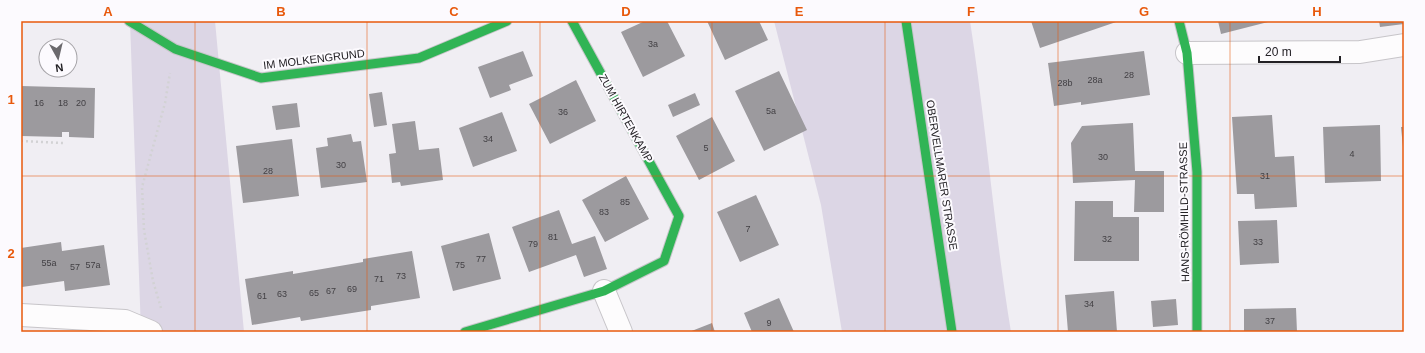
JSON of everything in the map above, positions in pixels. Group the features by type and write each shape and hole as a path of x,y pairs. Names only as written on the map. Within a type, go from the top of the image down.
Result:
{"street":[{"name":"IM MOLKENGRUND","path":"129,21 174,49 261,78 419,58 507,21"},
{"name":"ZUM HIRTENKAMP","path":"572,21 679,216 664,261 604,291"},
{"name":"OBERVELLMARER STRASSE","path":"906,21 952,332"},
{"name":"HANS-RÖMHILD-STRASSE","path":"1179,21 1187,53 1197,172 1197,332"},
{"path":"1187,53 1360,52 1404,45"},
{"path":"465,332 604,291 621,332"},
{"path":"21,314 125,321 151,332"}],"path":[{"path":"162,310 153,281 144,230 142,187 165,103 174,49"},
{"path":"21,141 63,143"}],"shaded area":[{"path":"130,21 215,21 244,332 141,332"},
{"path":"774,21 970,21 1011,332 842,332 821,205"}],"building":[{"path":"645,21 667,21 685,56 643,77 621,32"},
{"path":"707,21 759,21 768,40 725,60"},
{"path":"1031,21 1119,21 1040,48"},
{"path":"1218,21 1268,21 1268,22 1221,34"},
{"path":"1379,21 1404,21 1404,24 1380,27"},
{"path":"523,51 533,76 509,85 511,90 490,98 478,67"},
{"path":"1144,51 1150,95 1081,105 1081,102 1054,106 1048,63"},
{"path":"779,71 807,130 764,151 735,91"},
{"path":"576,80 596,121 550,144 529,104"},
{"path":"21,86 95,88 94,138 69,137 69,132 62,132 62,137 21,136"},
{"path":"382,92 387,125 374,127 369,94"},
{"path":"695,93 700,105 673,117 668,105"},
{"path":"297,103 300,127 276,130 272,106"},
{"path":"502,112 517,151 473,167 459,128"},
{"path":"1272,115 1275,157 1294,156 1297,207 1255,209 1254,194 1237,194 1232,117"},
{"path":"712,117 735,161 699,180 676,136"},
{"path":"415,121 419,150 439,148 443,180 401,186 400,182 392,183 389,154 396,153 392,124"},
{"path":"1133,123 1135,171 1164,171 1164,212 1134,212 1135,180 1073,183 1071,143 1082,126"},
{"path":"1380,125 1381,181 1325,183 1323,127"},
{"path":"1401,127 1404,127 1404,147 1403,147"},
{"path":"351,134 353,142 361,141 367,182 321,188 316,148 328,146 327,138"},
{"path":"292,139 299,196 243,203 236,146"},
{"path":"626,176 649,219 605,242 582,200"},
{"path":"756,195 779,245 740,262 717,212"},
{"path":"1075,201 1113,201 1113,217 1139,217 1139,261 1074,261"},
{"path":"559,210 572,244 595,236 607,269 584,277 576,255 529,272 512,227"},
{"path":"1277,220 1279,263 1240,265 1238,221"},
{"path":"489,233 501,279 453,291 441,246"},
{"path":"61,242 62,251 104,245 110,285 65,291 64,281 22,287 21,248"},
{"path":"412,251 420,298 371,306 371,310 301,321 300,317 252,325 245,279 293,271 293,274 363,262 363,259"},
{"path":"1114,291 1117,332 1068,332 1065,295"},
{"path":"779,298 794,332 752,332 744,313"},
{"path":"1176,299 1178,325 1153,327 1151,301"},
{"path":"1296,308 1297,332 1244,332 1244,309"},
{"path":"712,323 715,332 689,332"}],"traffic: fast":[{"path":"129,21 175,49 261,78 419,58 507,21"},
{"path":"465,332 604,291 664,261 679,216 572,21"},
{"path":"906,21 952,332"},
{"path":"1179,21 1187,53 1197,172 1197,332"}]}
